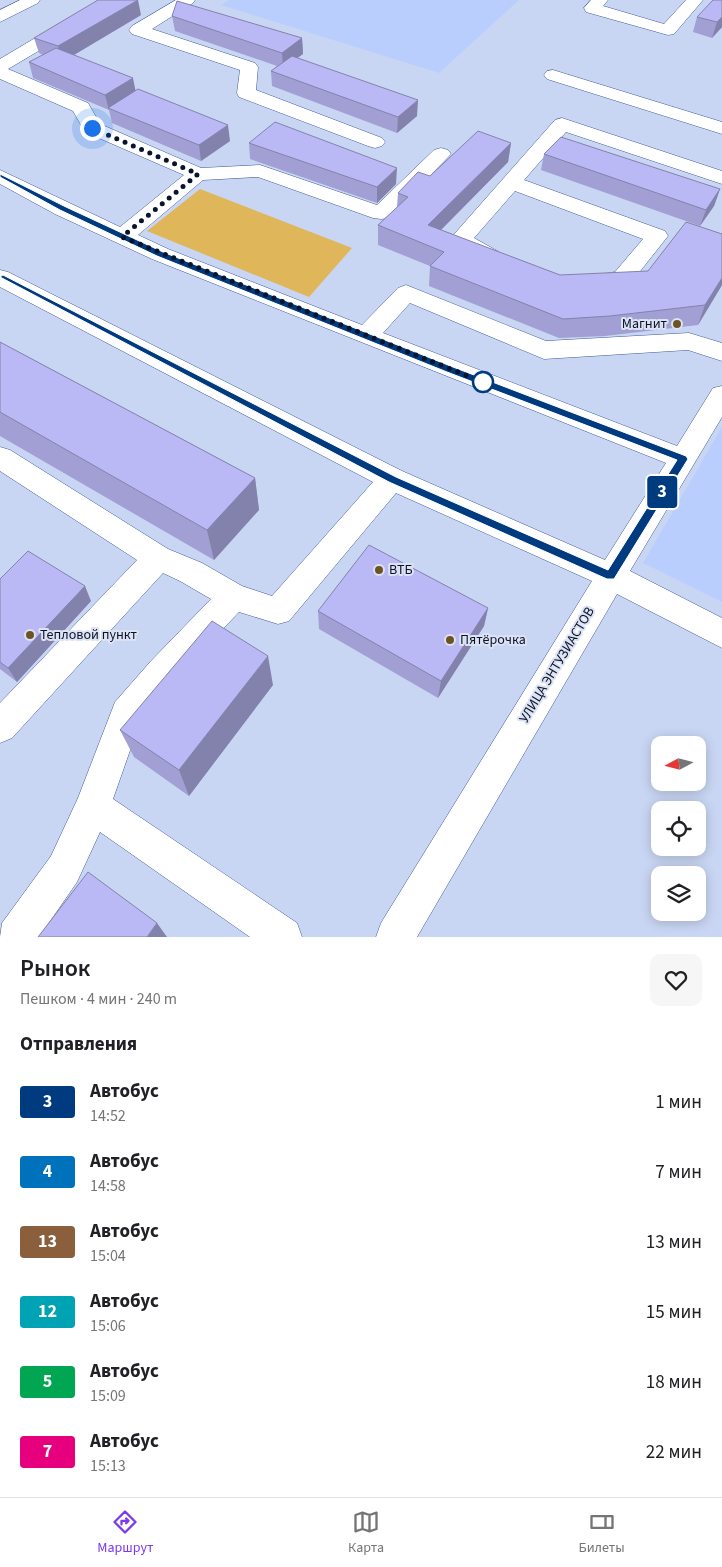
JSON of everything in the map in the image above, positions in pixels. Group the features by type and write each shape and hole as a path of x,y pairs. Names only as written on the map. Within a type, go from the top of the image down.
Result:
{"street":[{"path":"0,17 32,0"},
{"path":"187,0 138,30 250,67 246,93 376,142"},
{"path":"600,0 592,8 668,30 695,0"},
{"path":"0,66 82,18"},
{"path":"0,72 81,106 92,128 198,174 260,171 381,213 441,154"},
{"path":"553,75 584,98 722,128"},
{"path":"510,264 476,250 462,239 584,98"},
{"path":"562,124 722,178"},
{"path":"122,237 198,174"},
{"path":"0,176 122,237 366,336 683,459"},
{"path":"510,182 657,236 622,279 577,284"},
{"path":"0,277 392,479 611,576 722,634"},
{"path":"366,336 406,293 544,350 690,341 722,352"},
{"name":"УЛИЦА ЭНТУЗИАСТОВ","path":"395,937 611,576 722,395"},
{"path":"0,457 158,558 191,572 233,597 278,611 392,479"},
{"path":"0,727 158,558"},
{"path":"16,937 64,869 93,806 127,713 162,671 233,597"},
{"path":"93,806 283,937"}],"shaded area":[{"path":"229,0 519,0 439,73 221,5"},
{"path":"200,189 352,248 309,297 147,231"},
{"path":"722,427 722,602 643,563"}],"building":[{"path":"98,0 138,0 58,46 34,38"},
{"path":"713,0 722,0 722,17 717,22 697,17"},
{"path":"177,1 302,38 282,53 172,16"},
{"path":"56,48 133,78 105,95 29,62"},
{"path":"292,56 418,100 398,117 271,71"},
{"path":"138,89 228,125 199,145 108,108"},
{"path":"275,122 397,168 377,187 249,143"},
{"path":"478,131 511,143 428,225 560,275 648,271 686,222 722,234 722,278 705,305 610,316 563,319 430,266 444,252 378,225 408,197 398,193 418,172 430,176"},
{"path":"561,137 720,189 706,210 544,154"},
{"path":"0,342 255,478 207,530 0,412"},
{"path":"369,545 488,608 441,681 318,611"},
{"name":"Тепловой пункт","path":"28,551 85,586 8,668 0,662 0,579"},
{"path":"212,621 268,656 179,770 120,730"},
{"path":"88,872 157,923 147,937 38,937"}],"bus line":[{"name":"3","path":"0,176 63,209 160,254 450,370 683,459 611,576 392,479 0,277"}],"place":[{"name":"Магнит","path":"677,324"},
{"name":"ВТБ","path":"379,570"},
{"name":"Тепловой пункт","path":"30,635"},
{"name":"Пятёрочка","path":"450,640"}],"route":[{"path":"92,128 198,174 122,237 160,254 483,382"}]}
